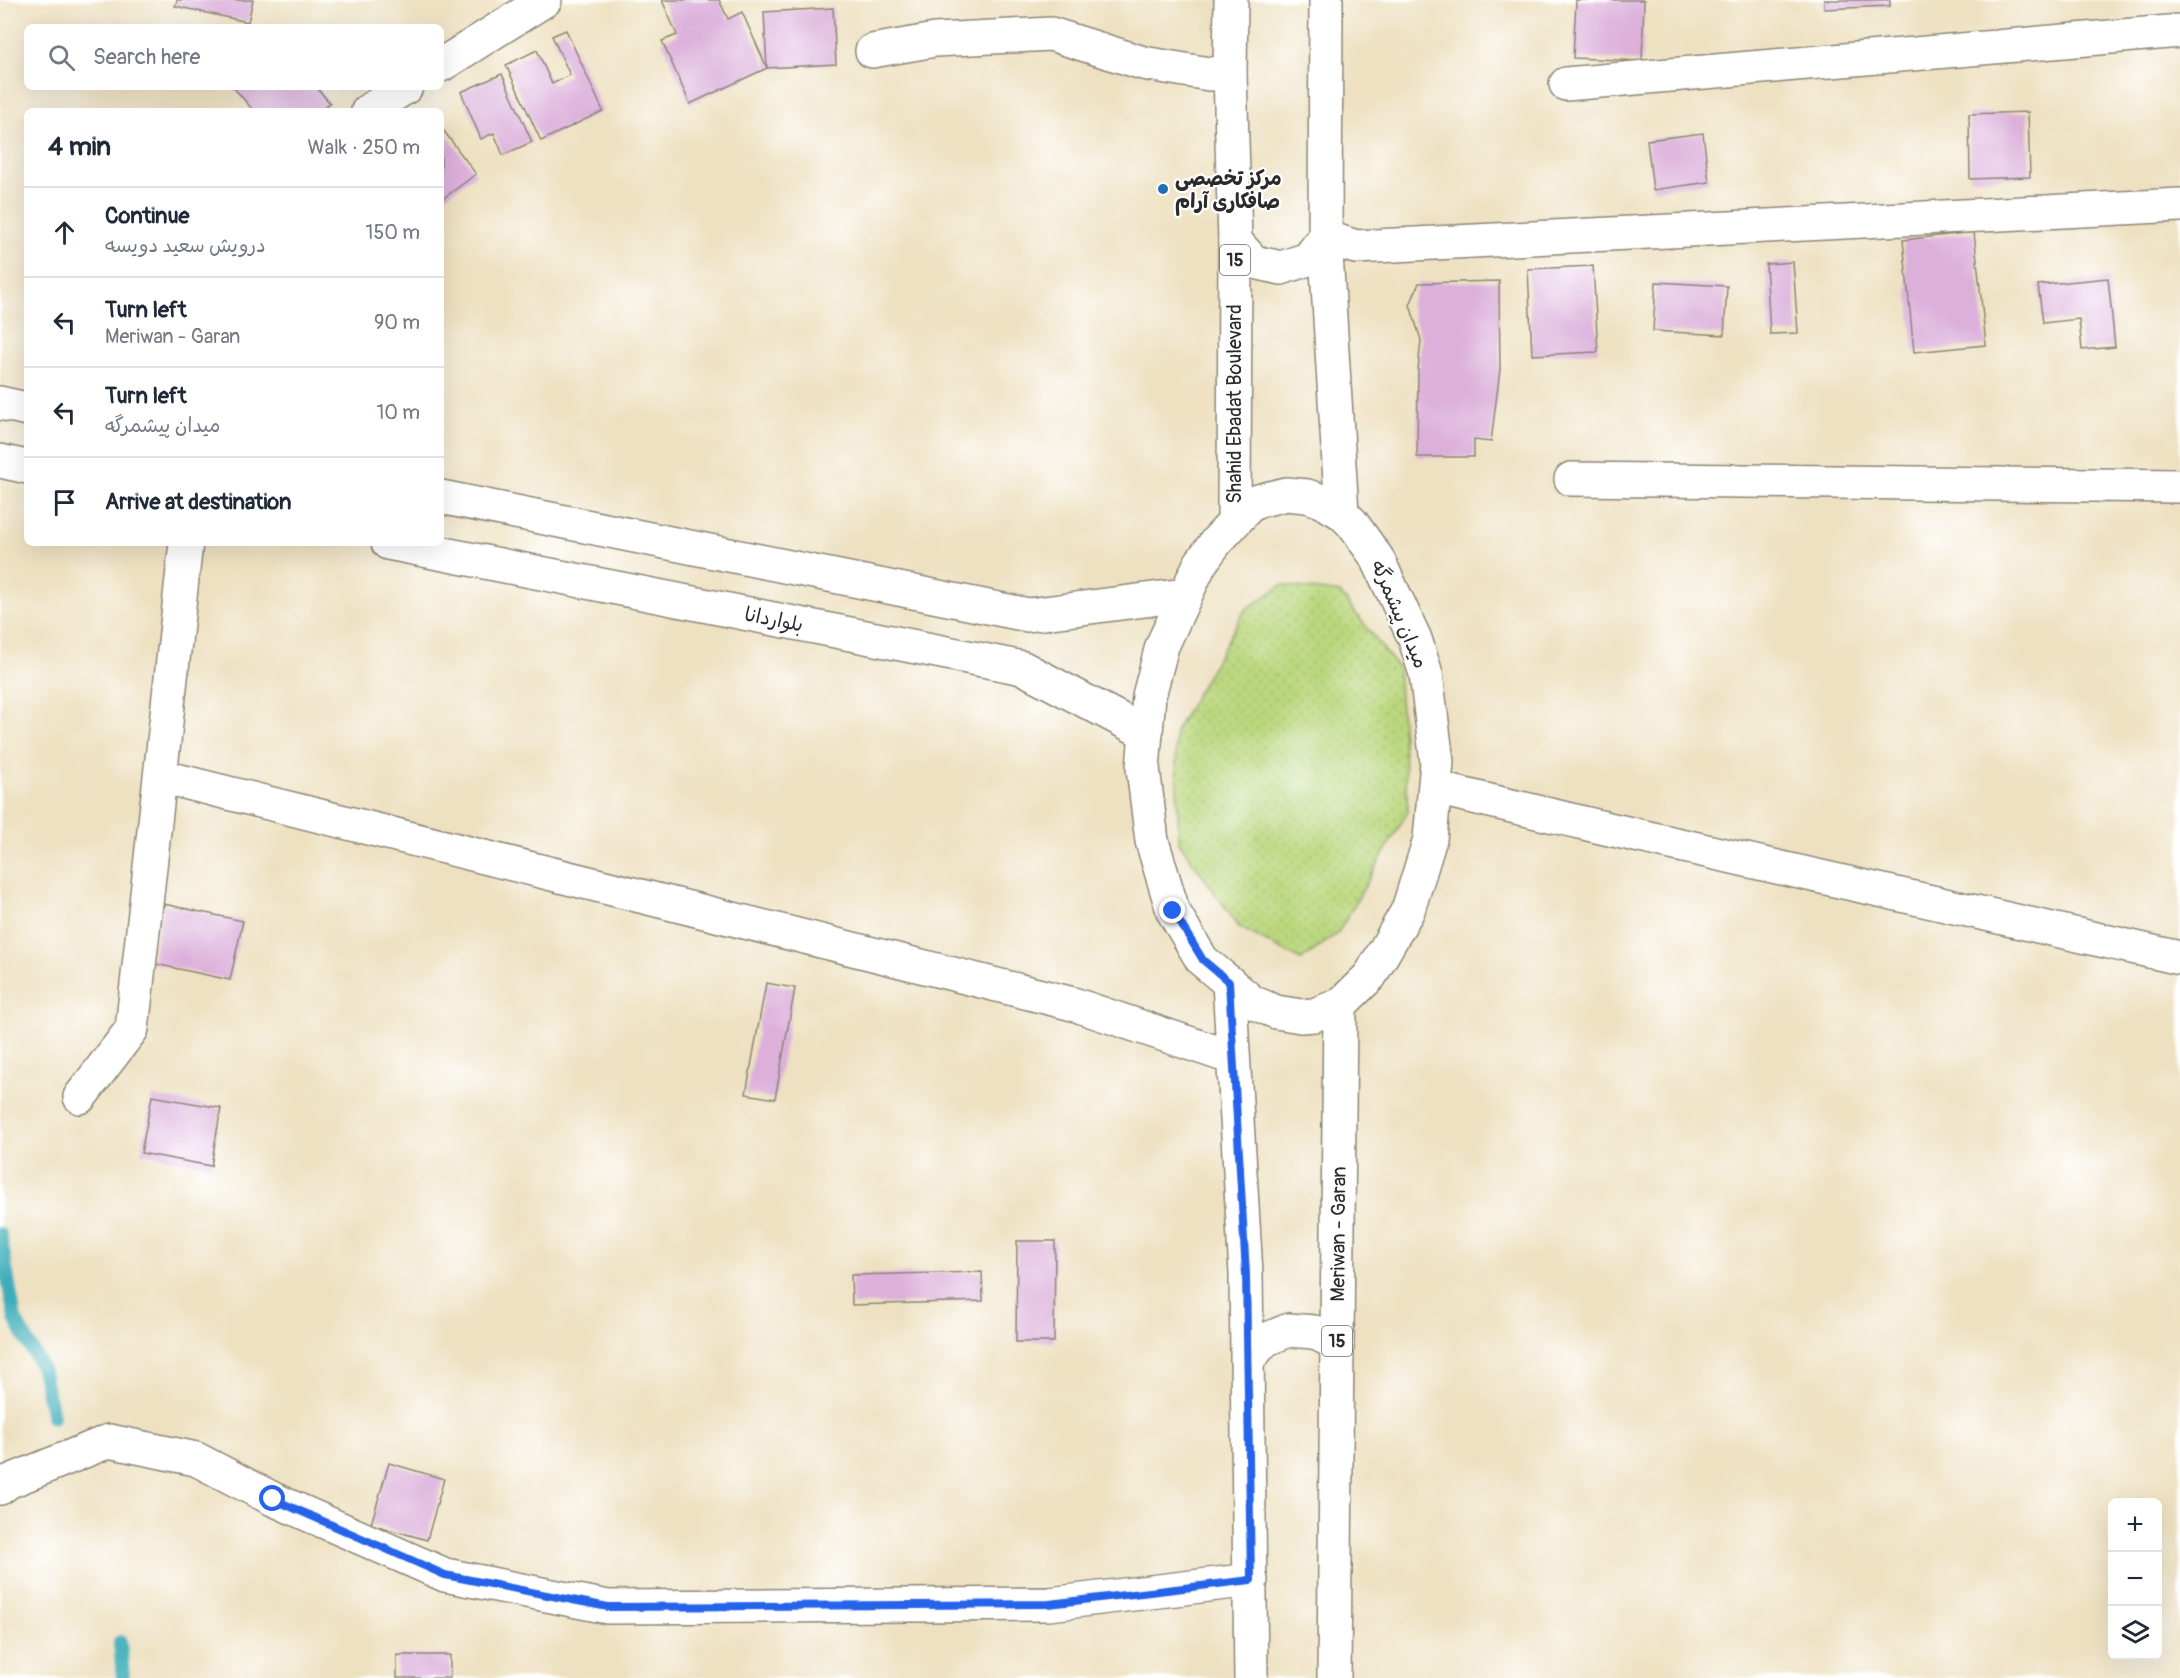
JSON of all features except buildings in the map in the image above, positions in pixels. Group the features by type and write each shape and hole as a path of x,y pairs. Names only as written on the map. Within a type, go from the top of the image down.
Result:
{"street":[{"path":"444,63 545,0"},
{"name":"Shahid Ebadat Boulevard","path":"1231,0 1230,73 1235,241 1234,521"},
{"path":"1326,0 1325,237 1342,513"},
{"path":"1566,84 2180,31"},
{"path":"872,51 935,40 1051,34 1143,63 1209,74 1230,73"},
{"path":"373,108 401,90"},
{"path":"1325,237 1356,247 2180,205"},
{"path":"1235,241 1254,262 1281,268 1308,259 1325,237"},
{"path":"0,403 24,408"},
{"path":"0,461 24,466"},
{"path":"1571,479 2180,486"},
{"name":"میدان پیشمرگه","path":"1286,494 1319,500 1342,513 1377,558 1415,639 1426,674 1437,762 1430,839 1408,910 1370,976 1340,1005 1314,1015 1288,1015 1252,1002 1203,960 1173,911 1152,841 1143,768 1149,696 1162,646 1200,564 1249,506 1258,501 1286,494"},
{"path":"444,498 1028,615 1184,595"},
{"path":"80,1098 132,1029 186,546"},
{"name":"بلواردانا","path":"403,546 1023,668 1146,733"},
{"path":"160,776 1073,1004 1233,1058"},
{"path":"1435,788 2180,958"},
{"path":"1229,982 1246,1274 1251,1678"},
{"name":"Meriwan - Garan","path":"1334,1678 1340,1005"},
{"path":"1248,1359 1265,1340 1289,1330 1314,1332 1337,1344"},
{"path":"0,1488 8,1482 109,1441 196,1459 273,1499 445,1575 608,1607 1049,1604 1251,1580"}],"green space":[{"path":"1282,585 1340,593 1398,668 1408,811 1338,933 1301,960 1239,927 1179,842 1175,732 1245,610"}],"waterway":[{"path":"0,1234 15,1319 42,1368 53,1417"},
{"path":"120,1642 123,1678"}],"place":[{"name":"مرکز تخصصی صافکاری آرام","path":"1163,189"}],"route":[{"path":"273,1499 445,1575 608,1607 1049,1604 1251,1580 1246,1274 1229,982 1203,960 1173,911"}]}
